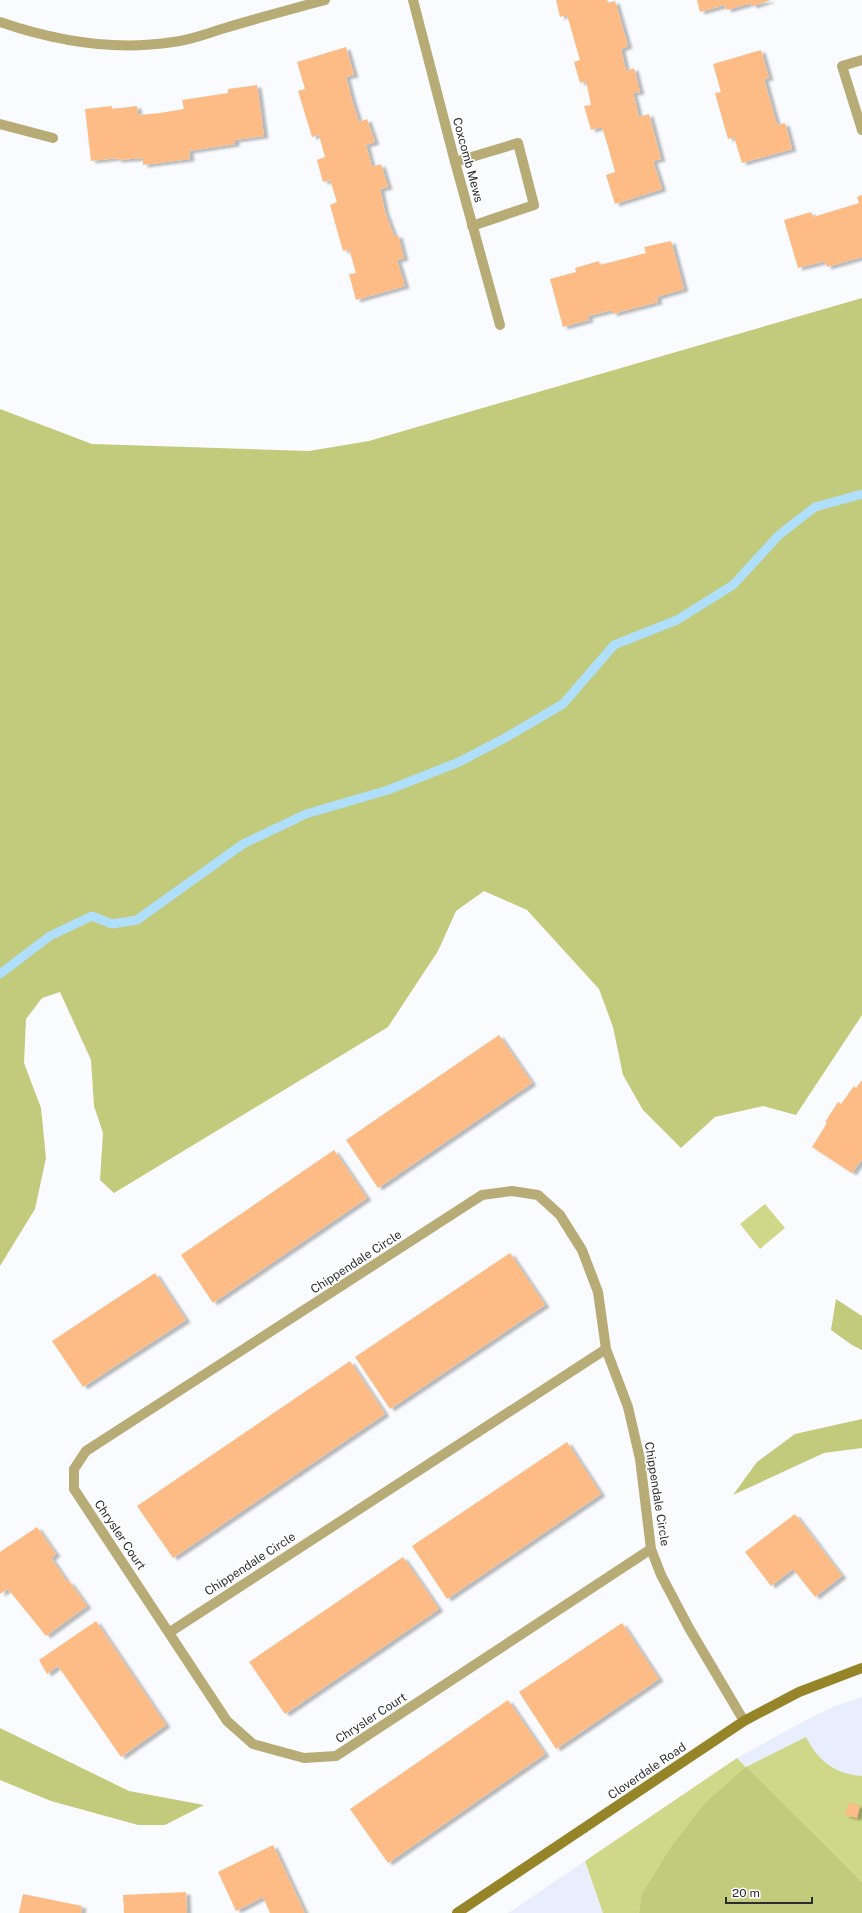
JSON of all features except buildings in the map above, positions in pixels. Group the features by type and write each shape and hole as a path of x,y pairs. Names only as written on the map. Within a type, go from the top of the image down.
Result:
{"street":[{"path":"0,22 22,30 68,40 128,46 152,45 193,38 325,0"},
{"name":"Coxcomb Mews","path":"413,0 472,226 500,325"},
{"path":"862,60 842,66 862,130"},
{"path":"0,124 53,138"},
{"path":"455,162 518,142 534,205 472,226"},
{"name":"Chippendale Circle","path":"74,1489 74,1469 86,1451 482,1196 512,1191 538,1195 560,1215 582,1250 598,1292 606,1349 628,1407 640,1459 651,1549 660,1575 744,1722"},
{"name":"Chippendale Circle","path":"170,1632 606,1349"},
{"name":"Chrysler Court","path":"74,1489 227,1720 253,1744 304,1758 336,1756 651,1549"},
{"name":"Cloverdale Road","path":"457,1913 744,1722 799,1692 862,1668"}],"shaded area":[{"path":"862,1697 862,1882 737,1758 806,1720 833,1707"},
{"path":"585,1861 603,1913 508,1913"}],"green space":[{"path":"862,298 862,1015 796,1115 763,1106 715,1117 681,1148 643,1110 623,1075 613,1027 599,989 527,910 484,891 456,911 438,951 388,1027 114,1193 100,1180 103,1133 94,1106 91,1060 60,992 42,998 26,1019 24,1063 41,1108 46,1158 35,1209 0,1266 0,409 92,444 309,451 369,441"},
{"path":"765,1204 785,1228 760,1249 740,1224"},
{"path":"836,1299 862,1316 862,1350 852,1345 831,1330"},
{"path":"862,1419 862,1448 824,1453 733,1495 757,1462 795,1434"},
{"path":"0,1728 129,1791 204,1805 165,1825 138,1825 51,1801 0,1780"},
{"path":"806,1737 816,1753 828,1765 852,1775 862,1776 862,1882 746,1768 641,1896 639,1913 603,1913 585,1861 737,1758 746,1767"},
{"path":"746,1767 862,1882 862,1913 639,1913 641,1896 671,1847 705,1803"}],"waterway":[{"path":"0,974 50,936 92,916 112,924 137,920 243,844 306,814 388,790 459,762 505,738 563,704 614,645 677,620 733,585 779,535 815,507 862,494"}]}
